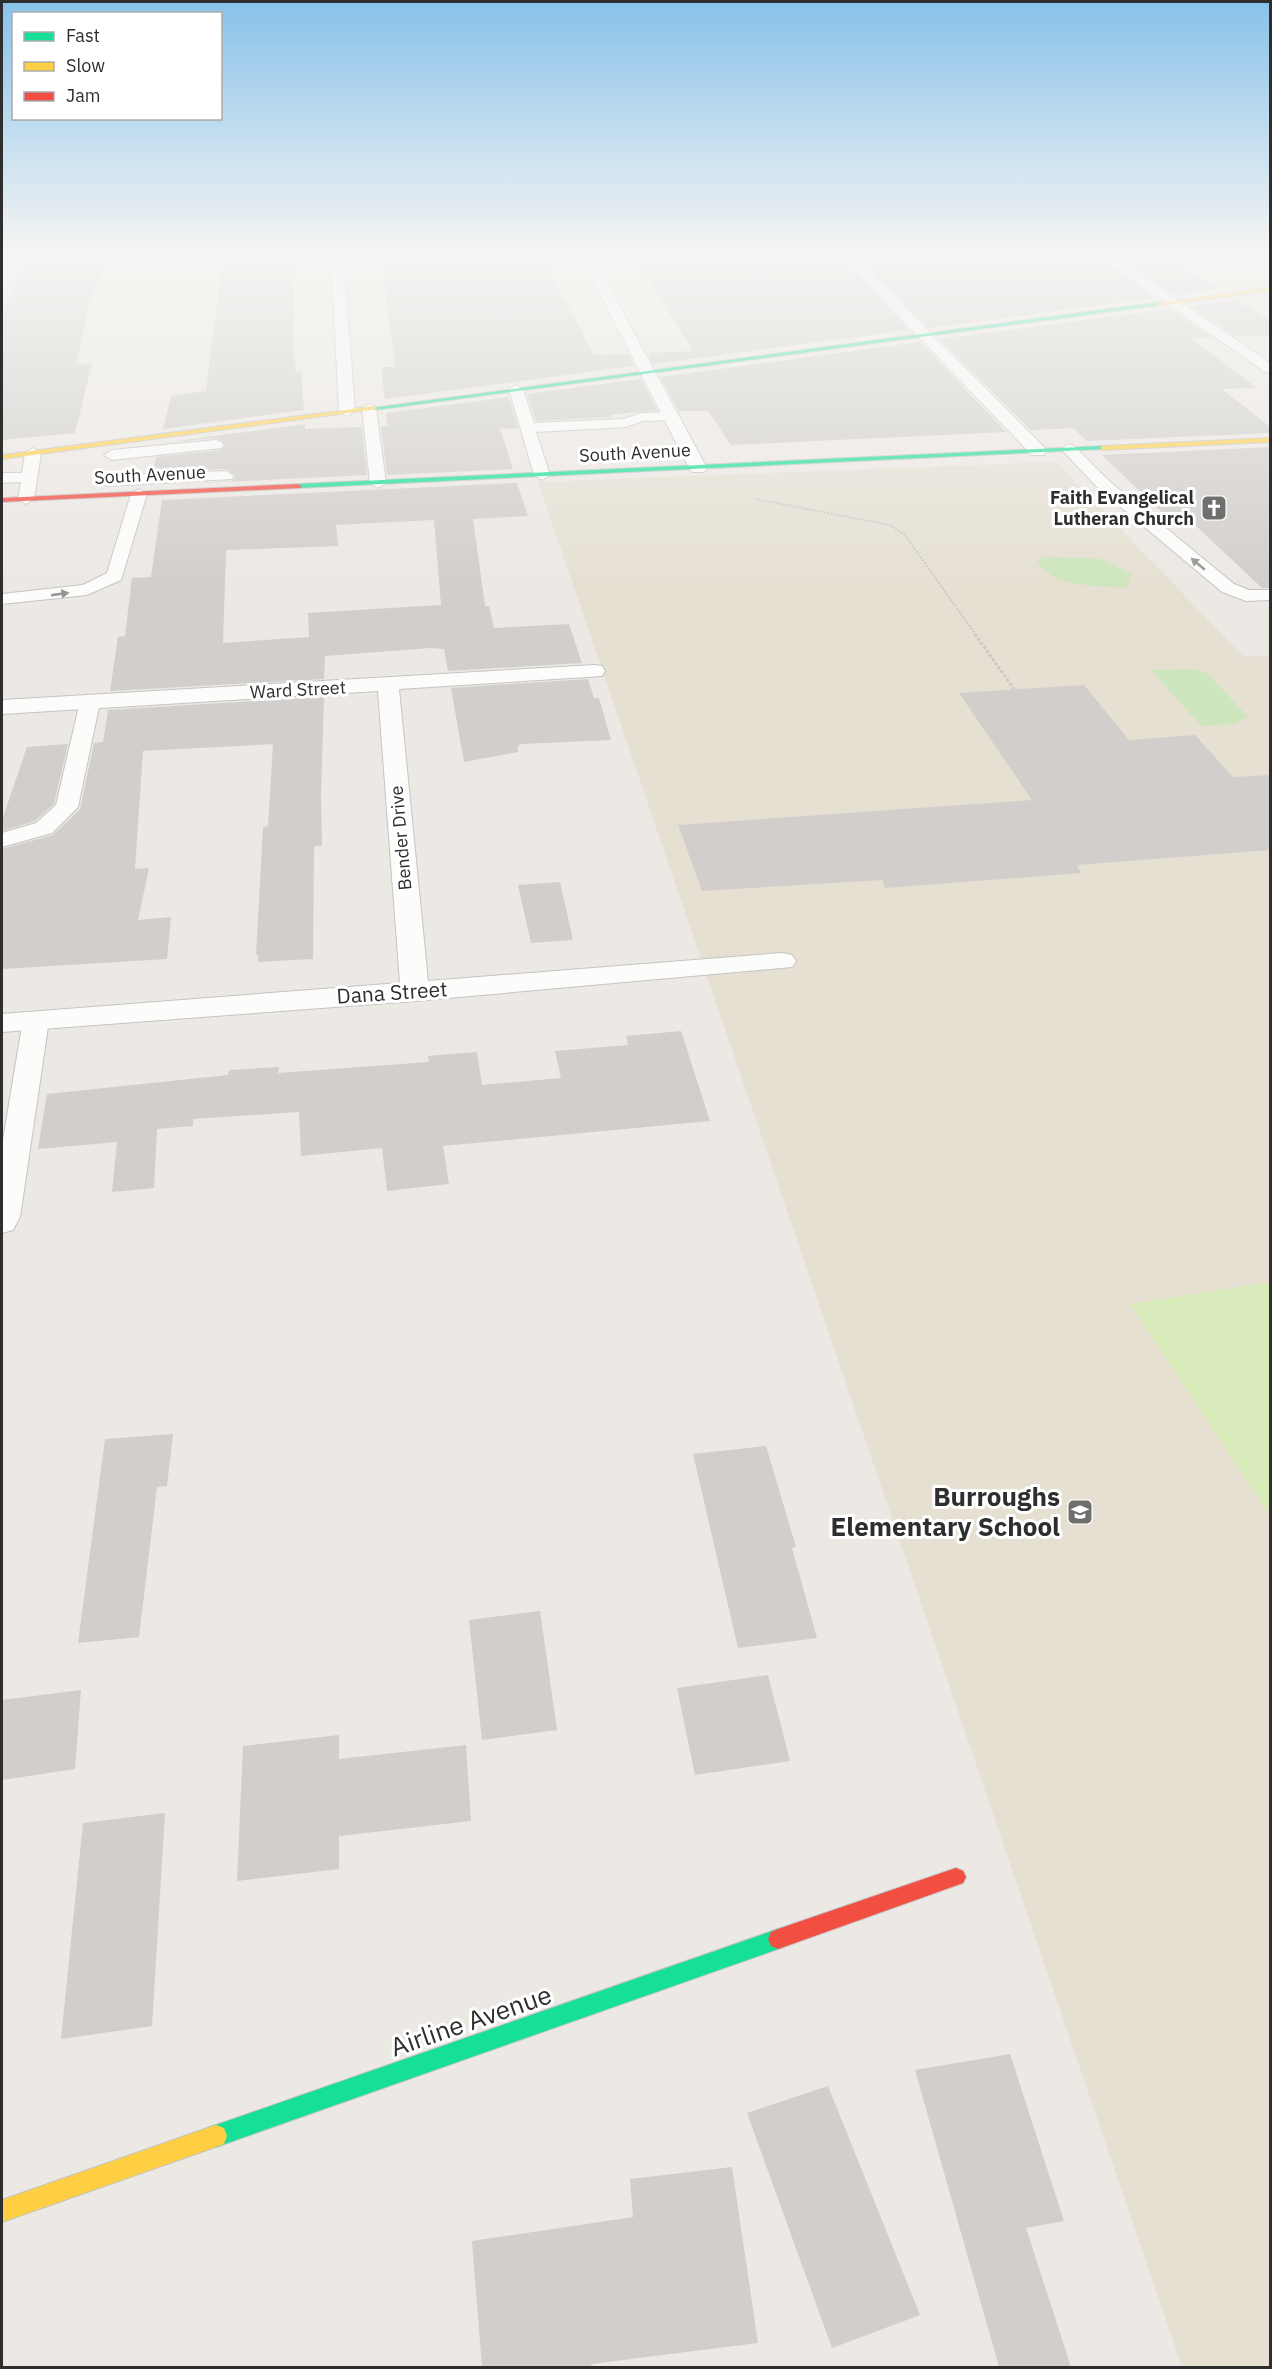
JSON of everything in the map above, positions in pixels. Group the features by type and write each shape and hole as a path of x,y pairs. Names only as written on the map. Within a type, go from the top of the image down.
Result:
{"main road":[{"path":"2,457 112,449 347,411 709,364"},
{"name":"South Avenue","path":"2,500 106,488 139,494 1267,441"},
{"name":"Airline Avenue","path":"2,2211 956,1877"}],"street":[{"path":"344,364 347,411"},
{"path":"642,364 698,468"},
{"path":"952,364 1038,451"},
{"name":"Ward Street","path":"2,707 594,671"},
{"name":"Bender Drive","path":"388,684 415,992"},
{"name":"Dana Street","path":"2,1023 782,962"}],"lane":[{"path":"516,389 542,475"},
{"path":"369,408 378,483"},
{"path":"528,428 626,423 641,417 670,416"},
{"path":"216,445 112,449 106,488 226,476"},
{"path":"1069,449 1103,484 1228,588 1246,596 1270,595"},
{"path":"26,499 33,453"},
{"path":"2,478 30,477"},
{"path":"2,599 87,590 115,576 139,494"},
{"path":"2,840 44,828 67,807 90,702"},
{"path":"2,1223 5,1218 36,1020"}],"path":[{"path":"726,467 736,492 754,499 890,525 904,534 1014,689"}],"shaded area":[{"name":"Burroughs Elementary School","path":"1056,462 1244,657 1270,655 1270,2367 1182,2367 538,482"}],"green space":[{"path":"1045,557 1098,558 1131,574 1126,588 1084,585 1056,579 1036,562"},
{"path":"1194,669 1207,673 1248,717 1234,724 1201,726 1151,670"},
{"path":"1270,1282 1270,1516 1130,1304"}],"building":[{"path":"2,364 92,364 75,433 2,440"},
{"path":"209,364 295,364 296,372 301,372 304,410 163,429 171,396 206,391"},
{"path":"395,364 633,364 634,366 385,399 381,367 395,367"},
{"path":"760,364 941,364 1006,432 731,445 708,411 679,411 660,377"},
{"path":"965,364 1224,364 1257,388 1222,389 1270,427 1270,433 1087,441 1073,428 1031,430"},
{"path":"641,379 657,410 610,415 611,417 536,421 527,394"},
{"path":"509,397 518,428 500,429 513,469 387,475 381,426 388,426 386,413"},
{"path":"305,424 305,429 362,427 367,475 164,485 232,481 236,476 226,469 153,472 156,457 221,450 226,445 216,438 162,443"},
{"path":"1270,447 1270,588 1262,588 1193,523 1174,524 1102,455"},
{"path":"517,483 528,516 473,519 485,606 489,606 494,628 569,624 582,663 448,671 444,649 430,648 325,656 324,679 110,691 118,637 125,636 132,578 151,577 162,500","holes":["434,520 441,605 308,613 309,637 223,643 226,550 338,546 336,525"]},
{"path":"588,679 594,698 599,698 611,740 521,744 518,746 518,752 464,762 451,688"},
{"path":"1084,685 1129,740 1195,735 1233,777 1270,775 1270,850 1077,865 1081,873 885,888 882,880 702,891 678,825 1032,800 959,693"},
{"path":"324,697 322,846 314,846 313,959 258,962 258,954 256,955 263,827 268,826 273,744 143,751 135,869 149,868 138,920 171,917 167,959 2,969 2,849 53,835 80,809 94,743 103,742 108,710"},
{"path":"68,744 54,804 35,821 2,831 2,820 27,747"},
{"path":"560,882 573,940 531,943 518,885"},
{"path":"681,1031 710,1121 443,1146 449,1184 387,1191 382,1148 301,1156 299,1112 193,1119 193,1126 157,1129 154,1188 112,1192 117,1142 38,1149 47,1094 228,1075 229,1070 279,1067 278,1073 429,1062 428,1056 477,1052 482,1085 561,1078 555,1051 628,1045 626,1036"},
{"path":"173,1434 167,1486 157,1487 139,1637 78,1643 105,1439"},
{"path":"766,1446 796,1547 792,1548 817,1638 738,1648 693,1454"},
{"path":"540,1611 557,1730 482,1740 469,1620"},
{"path":"768,1675 790,1761 695,1775 677,1688"},
{"path":"81,1690 75,1769 2,1780 2,1700"},
{"path":"339,1735 339,1759 466,1745 471,1821 339,1836 339,1869 237,1881 243,1746"},
{"path":"165,1813 152,2026 61,2039 83,1823"},
{"path":"1010,2054 1064,2221 1026,2228 1071,2367 999,2367 915,2070"},
{"path":"828,2086 920,2315 832,2348 747,2113"},
{"path":"732,2167 758,2343 591,2364 592,2367 482,2367 472,2241 633,2217 630,2179"}],"traffic: fast":[{"path":"375,408 710,364"},
{"path":"298,486 1103,448"},
{"path":"216,2136 778,1939"}],"traffic: slow":[{"path":"2,457 375,408"},
{"path":"1103,448 1270,440"},
{"path":"2,2211 216,2136"}],"traffic: jam":[{"path":"2,500 298,486"},
{"path":"778,1939 956,1877"}],"place":[{"name":"Faith Evangelical Lutheran Church","path":"1214,508"},
{"name":"Burroughs Elementary School","path":"1080,1512"}]}
